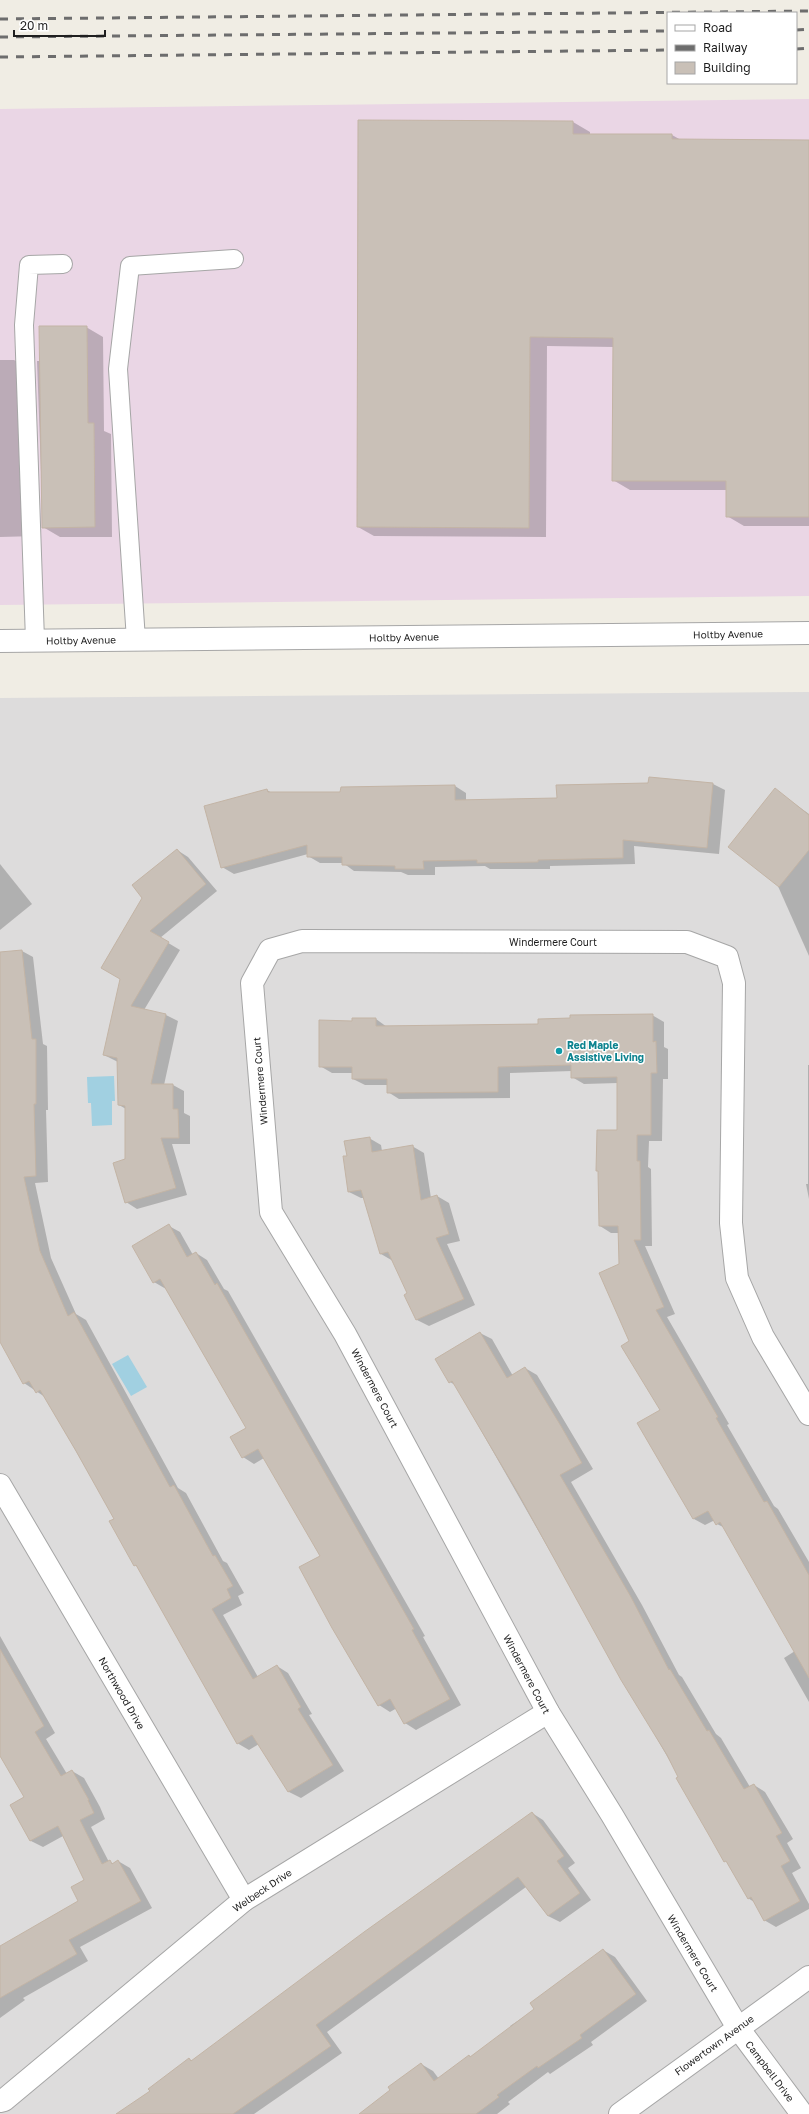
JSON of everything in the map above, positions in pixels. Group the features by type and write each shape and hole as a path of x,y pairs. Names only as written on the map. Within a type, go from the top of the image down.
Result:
{"street":[{"name":"Holtby Avenue","path":"0,641 809,633"},
{"name":"Windermere Court","path":"738,2028 612,1815 548,1712 345,1334 271,1212 252,982 270,950 302,941 687,942 727,957 734,983 731,1223 737,1278 763,1337 809,1414"},
{"name":"Northwood Drive","path":"0,1485 244,1900"},
{"name":"Welbeck Drive","path":"0,2101 4,2100 244,1900 548,1712"},
{"name":"Flowertown Avenue","path":"620,2114 809,1977"},
{"name":"Campbell Drive","path":"738,2028 802,2114"}],"lane":[{"path":"136,640 118,369 130,266 234,259"},
{"path":"35,640 24,325 29,265 63,264"}],"shaded area":[{"path":"809,99 809,596 0,605 0,109"},
{"path":"809,692 809,2114 0,2114 0,698"}],"water":[{"path":"114,1076 115,1101 112,1101 112,1125 92,1126 91,1103 88,1103 87,1077"},
{"path":"128,1355 147,1387 131,1396 112,1364"}],"building":[{"path":"358,120 573,121 573,134 672,134 672,139 809,140 809,517 726,517 726,481 612,481 613,338 530,337 529,528 357,527"},
{"path":"39,326 87,326 88,423 94,423 95,527 42,528"},
{"path":"649,777 713,783 707,848 623,840 623,858 477,863 477,860 423,861 424,869 395,869 395,866 342,865 342,857 307,857 307,845 221,868 204,806 267,789 268,792 340,792 341,787 455,785 455,800 557,798 556,785 648,783"},
{"path":"775,788 809,815 809,850 779,887 728,847"},
{"path":"177,849 206,884 150,931 169,942 131,1006 166,1014 151,1084 173,1084 173,1109 178,1109 179,1138 161,1138 176,1188 125,1203 113,1163 125,1159 125,1106 118,1105 117,1058 103,1055 120,979 101,968 142,898 132,885"},
{"path":"22,950 32,1039 36,1039 36,1104 34,1104 36,1176 24,1177 40,1251 68,1316 74,1312 170,1487 174,1485 213,1556 215,1555 233,1586 227,1589 231,1598 212,1609 253,1679 277,1665 301,1707 298,1709 333,1765 288,1792 252,1735 237,1744 136,1565 134,1566 109,1521 114,1519 76,1451 40,1390 36,1393 29,1381 23,1384 0,1342 0,952"},
{"path":"653,1014 653,1042 656,1041 657,1073 651,1073 651,1135 637,1135 637,1161 640,1161 641,1240 634,1240 664,1307 656,1310 718,1417 716,1418 764,1502 767,1501 809,1575 809,1678 720,1522 716,1525 708,1511 693,1519 637,1423 660,1410 621,1346 629,1341 599,1273 619,1264 618,1226 599,1226 598,1171 596,1171 597,1130 617,1130 617,1077 571,1078 571,1065 498,1067 498,1092 387,1093 387,1079 352,1079 352,1067 319,1067 319,1020 352,1021 352,1018 376,1018 376,1026 538,1024 538,1019 570,1018 570,1015"},
{"path":"370,1137 372,1152 413,1145 421,1200 437,1195 449,1234 436,1238 464,1299 416,1320 404,1295 407,1293 388,1252 380,1254 361,1190 348,1192 343,1156 347,1156 344,1141"},
{"path":"169,1224 187,1257 196,1252 215,1285 217,1283 414,1629 412,1630 450,1699 404,1724 390,1699 378,1706 332,1628 299,1567 320,1556 258,1449 242,1458 230,1437 246,1428 160,1279 153,1283 132,1246"},
{"path":"480,1332 507,1378 525,1367 561,1426 582,1463 560,1475 631,1597 669,1670 670,1669 707,1731 709,1730 744,1789 754,1784 782,1833 776,1836 790,1861 781,1866 800,1901 764,1921 751,1897 748,1899 726,1861 724,1862 676,1778 678,1777 667,1755 621,1680 518,1493 452,1381 449,1383 435,1359"},
{"path":"0,1649 44,1726 35,1732 61,1776 72,1770 89,1800 94,1813 80,1820 102,1864 110,1860 112,1864 118,1860 141,1901 69,1940 77,1954 0,1998 0,1946 78,1901 71,1887 84,1880 58,1826 30,1841 10,1805 24,1797 0,1756"},
{"path":"532,1812 564,1856 557,1861 580,1893 548,1916 518,1877 316,2025 331,2046 233,2114 116,2114 150,2091 148,2089 189,2058 191,2061 364,1932"},
{"path":"603,1949 636,1994 580,2035 582,2038 538,2068 537,2066 497,2095 499,2097 476,2114 359,2114 390,2090 388,2087 421,2063 434,2081 469,2055 470,2057 534,2009 530,2003"}],"railway":[{"path":"708,12 809,11"},
{"path":"0,19 667,12"},
{"path":"797,30 809,29"},
{"path":"0,37 667,31"},
{"path":"797,49 809,48"},
{"path":"0,57 667,50"}],"place":[{"name":"Red Maple Assistive Living","path":"559,1051"}]}
